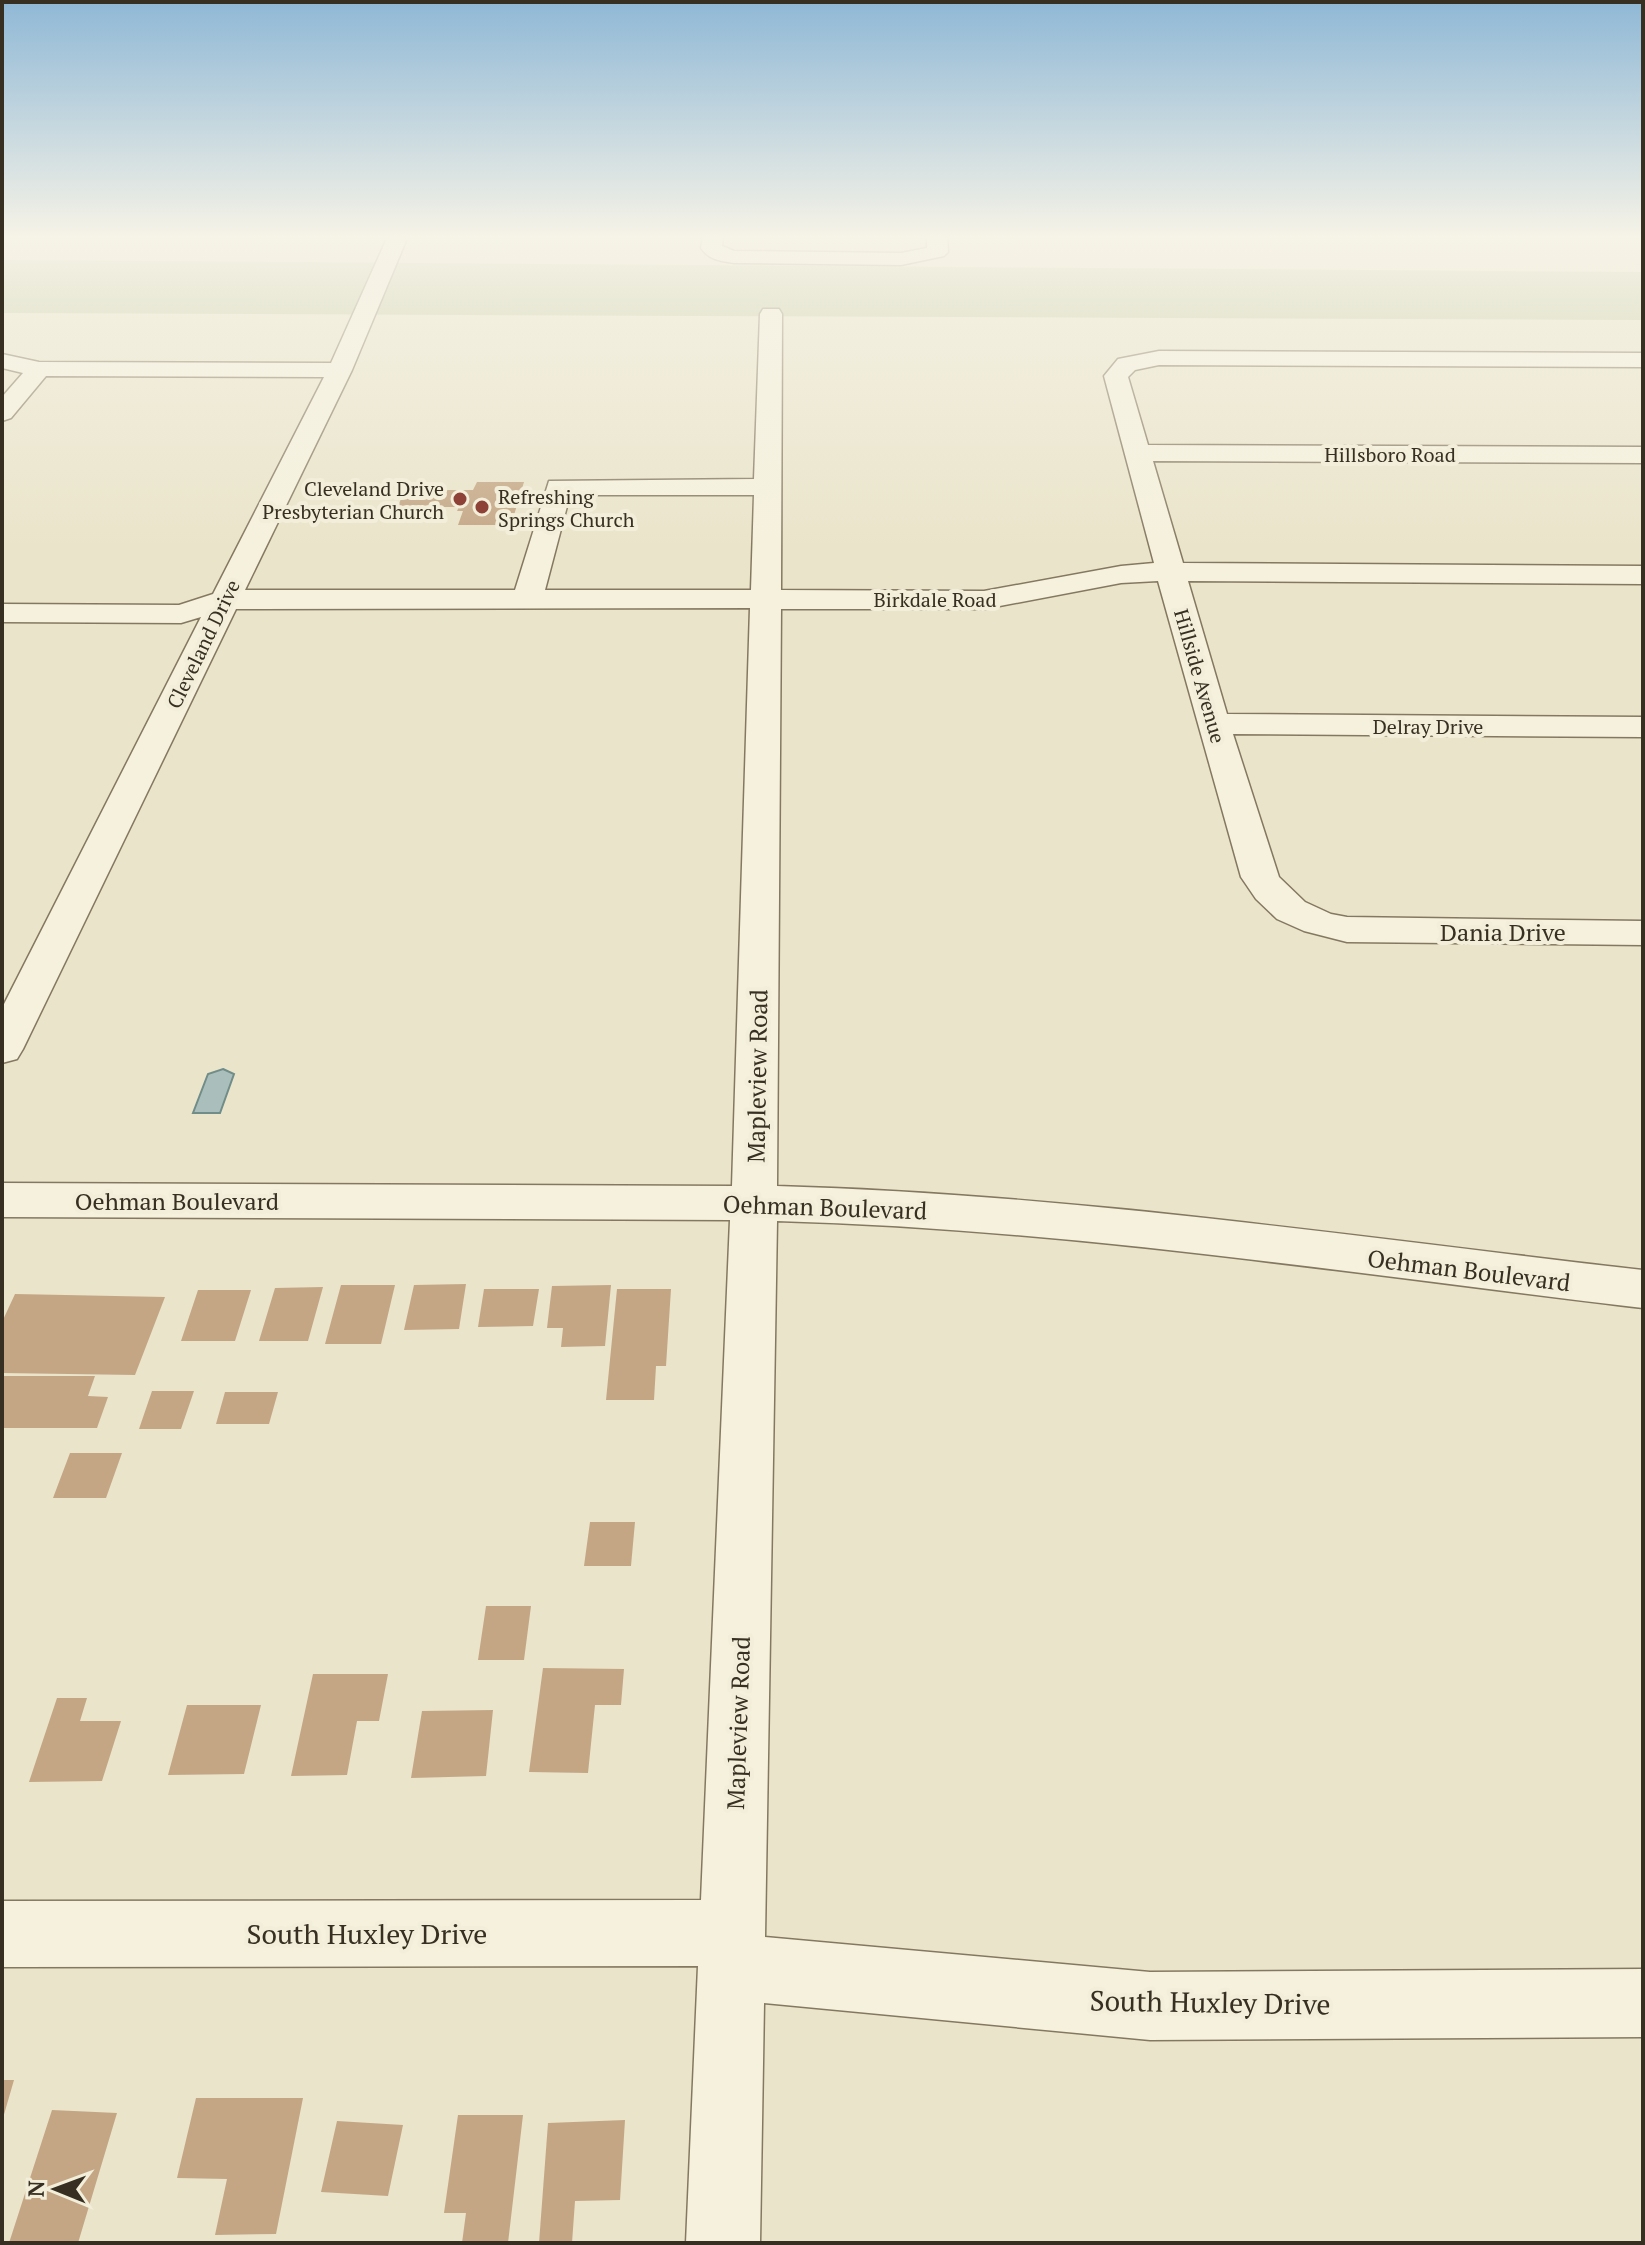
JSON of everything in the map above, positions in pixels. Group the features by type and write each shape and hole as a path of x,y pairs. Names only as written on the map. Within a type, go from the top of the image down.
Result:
{"street":[{"name":"Cleveland Drive","path":"2,1049 161,735 223,601 353,341"},
{"name":"Mapleview Road","path":"723,2243 754,1203 771,341"},
{"name":"Hillside Avenue","path":"1363,931 1335,928 1308,920 1270,894 1260,877 1213,724 1116,376 1120,369 1131,363 1159,358 1643,360"},
{"path":"2,361 39,369 340,370"},
{"path":"2,413 39,369"},
{"name":"Hillsboro Road","path":"1136,453 1643,455"},
{"path":"527,599 559,487 768,487"},
{"name":"Birkdale Road","path":"10,606 181,614 223,601 267,598 984,600 1042,592 1108,575 1170,572 1643,575"},
{"name":"Delray Drive","path":"1213,724 1643,727"},
{"name":"Dania Drive","path":"1363,931 1643,933"},
{"name":"Oehman Boulevard","path":"2,1200 754,1203 905,1207 1201,1237 1643,1289"},
{"name":"South Huxley Drive","path":"2,1934 732,1950 1150,2006 1643,2003"}],"shaded area":[{"path":"223,1069 234,1074 220,1113 193,1113 208,1074"}],"building":[{"name":"Cleveland Drive Presbyterian Church","path":"477,482 524,482 511,525 458,525 463,511 457,511 459,507 398,507 404,490 409,490 412,483 436,483 434,490 473,490"},
{"path":"466,1284 459,1329 404,1330 414,1285"},
{"path":"341,1285 395,1285 381,1344 325,1344"},
{"path":"611,1285 605,1346 561,1347 563,1328 547,1328 552,1286"},
{"path":"323,1287 308,1341 259,1341 275,1288"},
{"path":"484,1289 539,1289 533,1326 478,1327"},
{"path":"617,1289 671,1289 666,1366 656,1366 654,1400 606,1400"},
{"path":"198,1290 251,1290 235,1341 181,1341"},
{"path":"15,1294 165,1297 135,1375 2,1373 2,1322"},
{"path":"2,1376 95,1376 88,1396 108,1397 97,1428 2,1428"},
{"path":"152,1391 194,1391 181,1429 139,1429"},
{"path":"225,1392 278,1392 269,1424 216,1424"},
{"path":"70,1453 122,1453 106,1498 53,1498"},
{"path":"590,1522 635,1522 631,1566 584,1566"},
{"path":"486,1606 531,1606 524,1660 478,1660"},
{"path":"543,1668 624,1669 621,1705 595,1705 588,1773 529,1772"},
{"path":"313,1674 388,1674 379,1721 357,1721 347,1775 291,1776"},
{"path":"57,1698 87,1698 80,1721 121,1721 102,1781 29,1782"},
{"path":"187,1705 261,1705 244,1774 168,1775"},
{"path":"493,1710 486,1776 411,1778 422,1711"},
{"path":"2,2080 14,2080 3,2118 2,2118"},
{"path":"196,2098 303,2098 276,2234 215,2235 227,2179 177,2178"},
{"path":"52,2110 117,2113 78,2243 9,2243"},
{"path":"458,2115 523,2115 508,2243 462,2243 466,2213 444,2213"},
{"path":"625,2120 620,2200 575,2201 572,2243 539,2243 548,2123"},
{"path":"337,2121 403,2125 388,2196 321,2192"}],"place":[{"name":"Cleveland Drive Presbyterian Church","path":"460,499"},
{"name":"Refreshing Springs Church","path":"482,507"}]}
